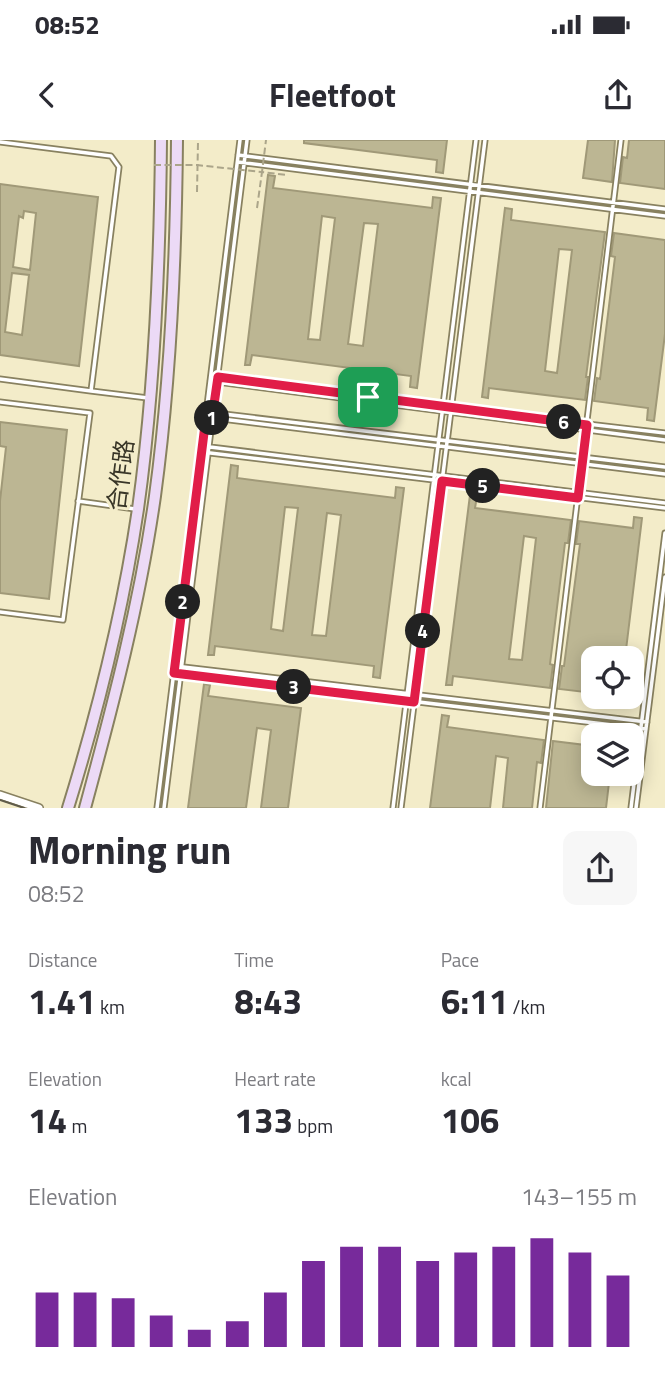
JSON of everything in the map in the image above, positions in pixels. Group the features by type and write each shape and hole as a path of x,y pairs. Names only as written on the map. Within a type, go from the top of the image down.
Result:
{"main road":[{"name":"合作路","path":"68,808 109,658 138,509 150,399 161,140"},
{"name":"合作路","path":"85,808 124,658 155,496 166,400 173,300 177,140"}],"street":[{"path":"0,795 39,808"}],"lane":[{"path":"158,808 240,140"},
{"path":"164,808 247,140"},
{"path":"393,808 476,140"},
{"path":"401,808 485,140"},
{"path":"540,808 621,140"},
{"path":"0,142 111,156 119,167 91,391"},
{"path":"239,155 665,209"},
{"path":"238,162 665,216"},
{"path":"0,379 150,399"},
{"path":"211,379 587,427 665,440"},
{"path":"0,401 90,413 63,620 0,612"},
{"path":"206,414 665,474"},
{"path":"213,415 665,467"},
{"path":"587,427 665,433"},
{"path":"202,446 443,475 665,508"},
{"path":"202,453 665,503"},
{"path":"78,501 138,509"},
{"path":"644,722 665,533"},
{"path":"644,722 665,577"},
{"path":"175,666 644,722"},
{"path":"174,673 597,723"},
{"path":"633,808 636,786"}],"path":[{"path":"257,208 266,140"},
{"path":"197,192 198,142"},
{"path":"153,165 197,165 287,175"}],"building":[{"path":"304,140 447,140 443,173 436,172 437,160 304,143"},
{"path":"588,140 615,140 612,182 583,178"},
{"path":"629,140 665,140 665,189 620,183 623,157 627,158"},
{"path":"268,175 275,176 273,188 432,208 433,197 441,198 417,388 410,387 411,376 252,355 250,365 245,365","holes":["322,216 335,218 320,340 308,339","364,223 378,224 363,346 348,344"]},
{"path":"0,184 98,197 79,366 0,355","holes":["24,211 36,213 30,270 13,267 19,216 23,218","12,273 29,275 22,335 5,332"]},
{"path":"505,208 512,209 511,220 605,232 585,400 489,388 488,398 482,397","holes":["559,249 572,250 557,373 545,371"]},
{"path":"614,233 665,240 665,334 654,421 647,420 648,408 594,401 597,378 600,379 615,257 611,256"},
{"path":"0,422 67,430 49,599 0,593 0,501 6,447 0,446"},
{"path":"231,465 238,466 237,478 395,498 396,487 404,488 380,678 373,677 374,666 215,646 214,655 208,655","holes":["285,507 298,508 283,631 271,629","327,513 341,515 326,636 312,635"]},
{"path":"470,495 477,496 475,508 571,520 568,543 565,543 550,664 553,665 550,688 453,676 452,685 446,685","holes":["524,536 536,538 522,660 509,659"]},
{"path":"634,517 642,518 626,646 581,646 581,692 559,689 580,544 576,544 579,521 633,528"},
{"path":"204,684 210,685 208,696 301,708 288,808 261,808 271,730 257,728 246,808 188,808"},
{"path":"442,715 449,716 447,727 544,740 541,763 537,762 532,808 503,808 508,758 496,756 490,808 430,808"},
{"path":"553,741 581,744 581,786 609,786 606,808 546,808"}],"tram line":[{"path":"0,800 24,808"}],"route":[{"path":"218,377 368,397 587,425 578,498 442,481 414,702 174,673 206,417 212,418 218,377"}]}
